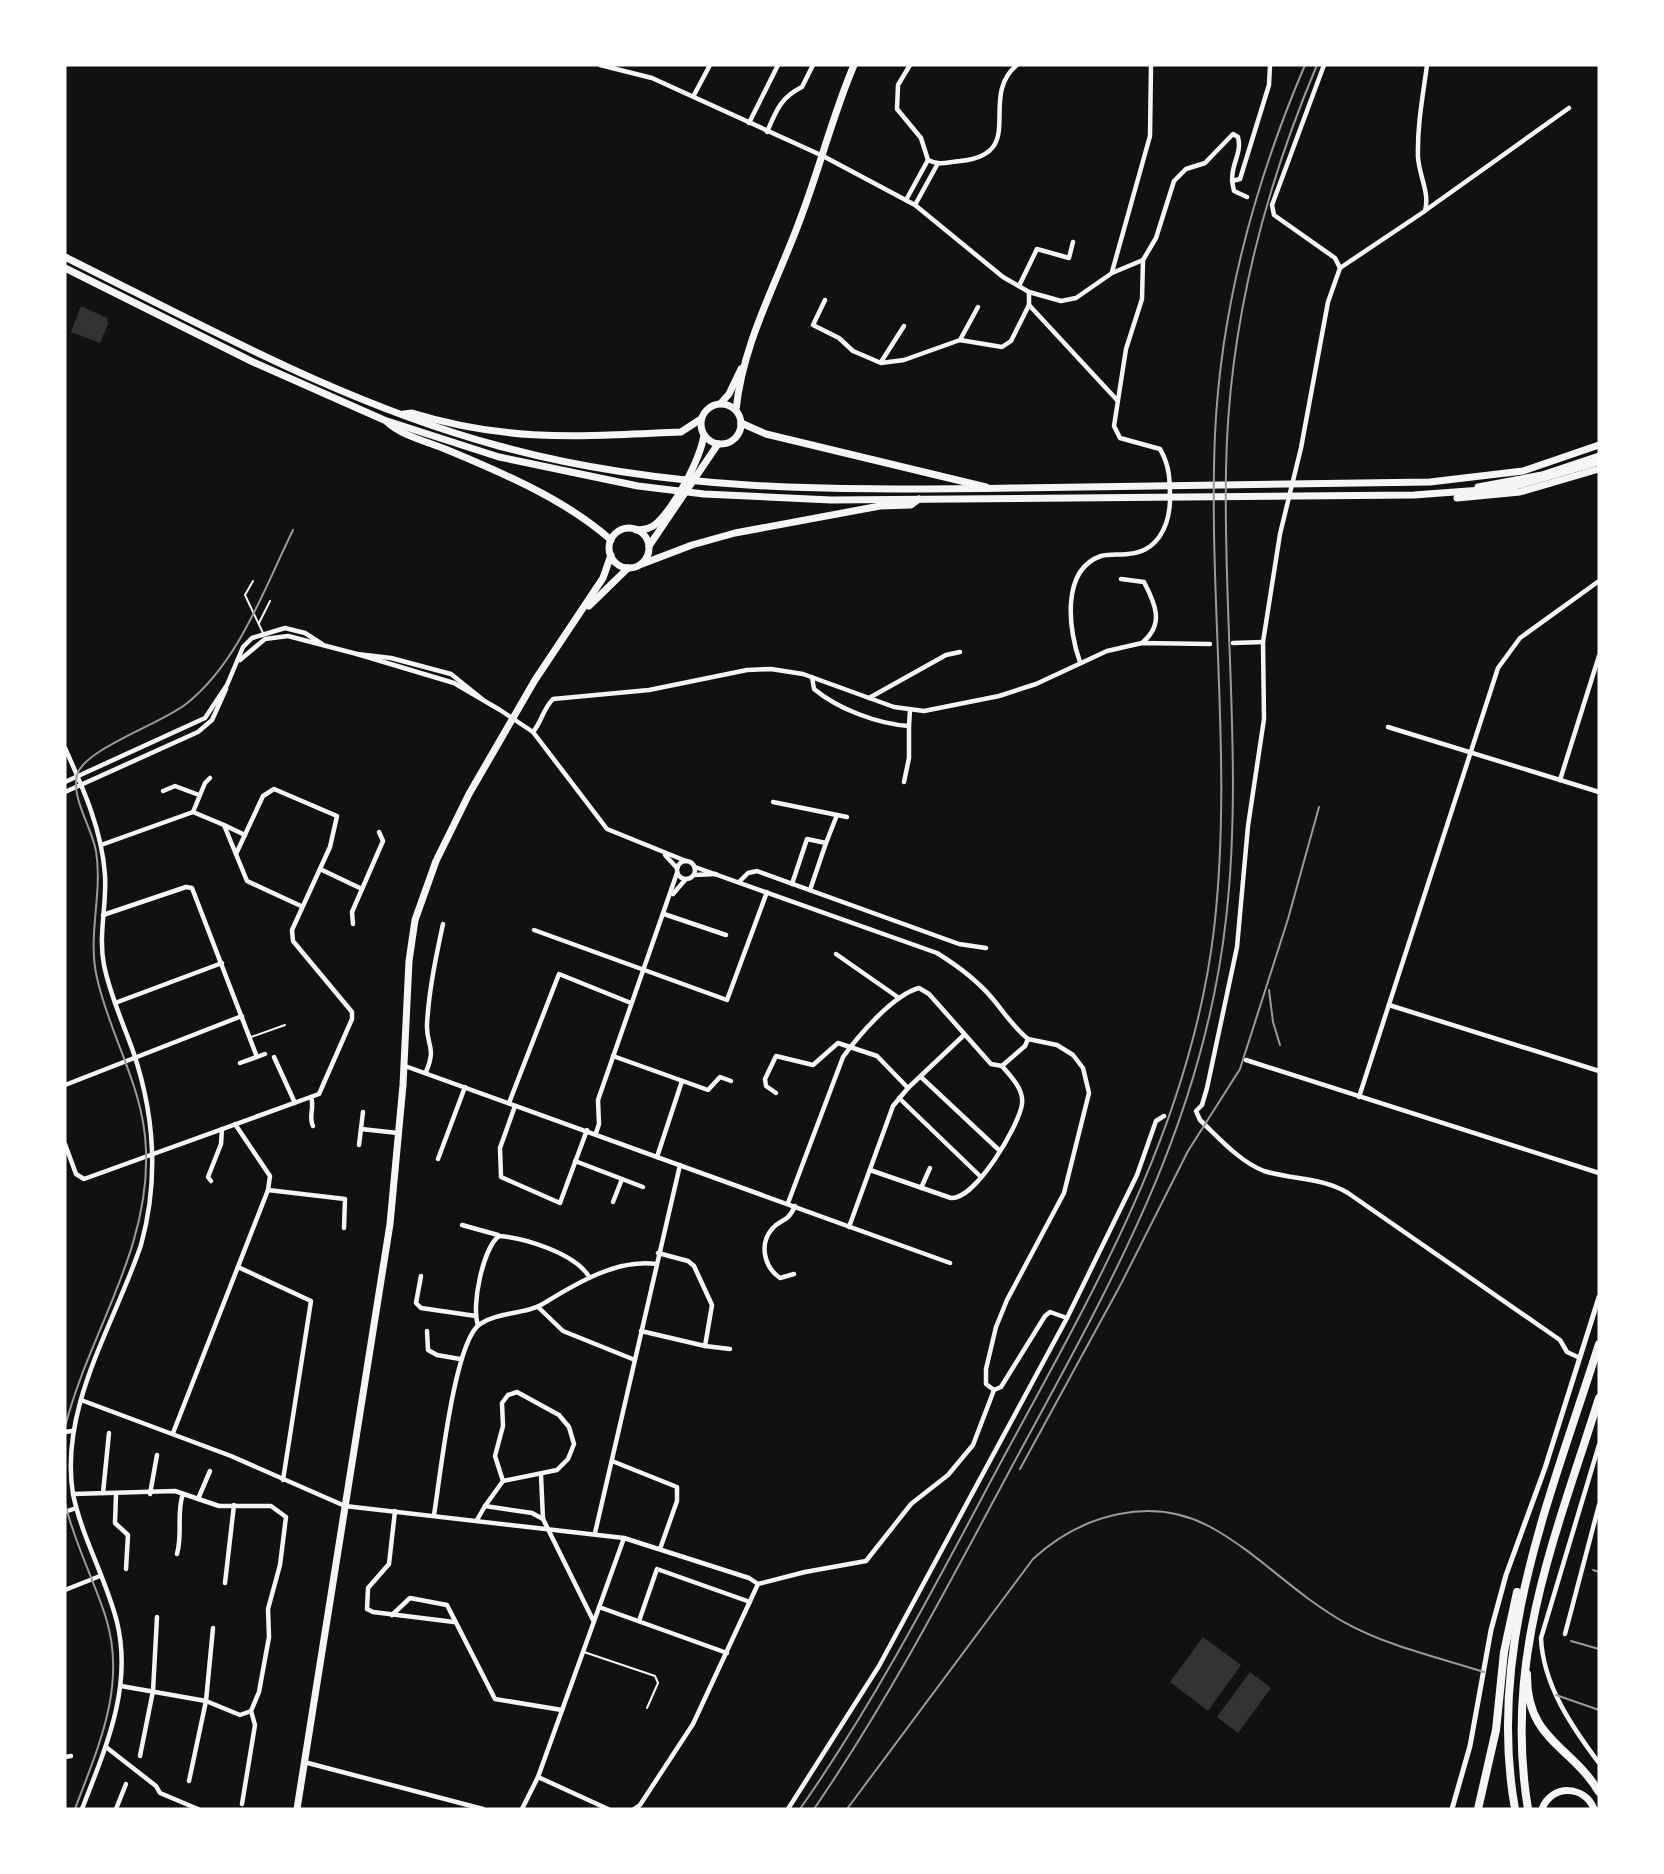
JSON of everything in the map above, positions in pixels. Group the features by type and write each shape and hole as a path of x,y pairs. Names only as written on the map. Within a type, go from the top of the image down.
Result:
{"highway":[{"path":"1478,1809 1496,1730 1504,1652 1512,1609 1599,1344"},
{"path":"1528,1809 1520,1727 1521,1684 1529,1636 1546,1567 1599,1398"},
{"path":"1515,1809 1507,1738 1508,1681 1528,1566"},
{"path":"1529,1636 1527,1688 1534,1717 1547,1737 1584,1772 1599,1792"}],"main road":[{"path":"854,65 785,258 767,294 751,345 736,410 741,423 766,434 931,476 977,482 989,488"},
{"path":"65,257 280,364 400,415 509,449 642,477 774,488 1430,482 1491,477 1542,466 1599,445"},
{"path":"65,268 253,362 384,420 499,457 638,486 772,499 1460,493 1509,488 1599,462"},
{"path":"400,415 412,413 452,426 522,437 681,432 701,419 708,408 721,403 734,385 751,345"},
{"path":"721,403 736,410"},
{"path":"701,419 704,435 702,458"},
{"path":"384,420 394,429 463,456 541,494 576,514 611,540"},
{"path":"642,564 649,546 702,458 718,444 732,441 741,423"},
{"path":"704,435 718,444"},
{"path":"1409,493 1507,483 1551,473 1599,456"},
{"path":"1409,493 1417,499 1494,496 1548,486 1599,469"},
{"path":"579,616 628,568 692,545 736,533 880,506 911,505 919,499"},
{"path":"297,1809 390,1224 404,1066 409,961 418,911 452,826 512,718 608,569 611,540 624,529 651,527 668,515"},
{"path":"636,530 645,536 649,546"},
{"path":"611,555 618,565 628,568"},
{"path":"1542,1809 1552,1795 1568,1790 1584,1796 1594,1809"}],"street":[{"path":"600,65 652,78 694,95 767,132 823,156 915,205 1029,292 1060,300 1076,298 1112,273 1143,260"},
{"path":"694,95 710,65"},
{"path":"749,123 778,65"},
{"path":"767,132 781,101 802,87 813,65"},
{"path":"910,65 898,85 897,109 921,138 928,159 937,165 973,160 986,153 997,142 1002,127 998,96 1002,82 1017,65"},
{"path":"1112,273 1150,136 1151,65"},
{"path":"1231,181 1236,182 1240,178 1269,85 1270,65"},
{"path":"1324,65 1272,205 1274,215 1335,258 1340,268"},
{"path":"1425,211 1428,199 1418,161 1419,127 1427,65"},
{"path":"1569,108 1340,268 1328,302 1301,448 1283,525 1263,642 1264,719 1248,826 1237,947 1207,1088 1202,1105 1196,1111 1211,1130 1254,1166 1272,1173 1317,1179 1348,1193 1560,1340 1567,1352 1580,1359"},
{"path":"1080,662 1072,592 1080,572 1101,556 1131,554 1147,549 1161,536 1166,525 1170,473 1166,459 1160,449 1120,438 1114,426 1126,349 1142,299 1143,260 1156,237 1174,181 1186,169 1205,163 1233,134 1238,137 1240,145 1231,168 1231,181 1234,191 1247,198"},
{"path":"906,200 928,159"},
{"path":"915,205 937,165"},
{"path":"1019,286 1037,249 1069,258 1073,242"},
{"path":"825,300 813,326 839,338 853,351 881,363 904,360 960,340 1002,347 1010,341 1029,305 1029,292"},
{"path":"1029,305 1117,400"},
{"path":"960,340 978,307"},
{"path":"881,363 904,326"},
{"path":"1121,579 1144,582 1151,595 1157,623 1153,634 1142,643"},
{"path":"1359,1097 1498,668 1520,638 1599,581"},
{"path":"65,792 198,733 218,712 238,662 264,636 288,636 452,674 482,700 533,732 607,830 665,855 687,861 695,867 937,953 961,967 982,986 1016,1030 1028,1040 1057,1045 1073,1055 1083,1068 1089,1093 1064,1192 1007,1300 996,1327 986,1369 986,1384 994,1390"},
{"path":"1233,643 1263,642"},
{"path":"533,732 540,723 545,707 553,699 649,690 747,670 771,669 812,677 868,699 910,710 946,708 1036,684 1080,662 1142,643 1210,643"},
{"path":"868,699 946,655 960,652"},
{"path":"1559,780 1599,656"},
{"path":"812,677 814,690 824,698 879,720 909,726"},
{"path":"65,782 205,718 227,685"},
{"path":"904,782 909,758 910,710"},
{"path":"1388,727 1599,792"},
{"path":"65,748 101,845 105,877 103,962 146,1095 153,1154 148,1220 141,1245 72,1431 70,1475 73,1494 117,1622 121,1686 116,1718 82,1809"},
{"path":"193,812 199,795 210,778"},
{"path":"163,790 175,786 199,795"},
{"path":"65,1144 76,1174 83,1179 319,1094 352,1018 352,1012 293,941 292,930 320,869 337,825 337,816 305,800 274,789 263,796 236,854"},
{"path":"773,802 847,817"},
{"path":"101,845 193,812 245,835"},
{"path":"810,890 837,815"},
{"path":"224,825 247,881 302,906"},
{"path":"354,924 352,912 383,841 379,832"},
{"path":"792,884 807,839 826,843"},
{"path":"665,855 685,880"},
{"path":"596,1133 599,1124 598,1100 677,871 687,861"},
{"path":"694,875 695,867"},
{"path":"320,869 362,889"},
{"path":"739,882 748,873 757,871 958,944 986,948"},
{"path":"670,897 685,880 694,875 717,874"},
{"path":"103,915 186,887 192,888 257,1057"},
{"path":"534,930 727,1000 767,892"},
{"path":"664,914 726,935"},
{"path":"426,1072 433,1052 427,1026 433,961 443,924"},
{"path":"836,954 899,998"},
{"path":"115,1003 222,963"},
{"path":"587,1130 560,1203 501,1178 500,1148 512,1104 559,974 631,1003"},
{"path":"788,1203 844,1057 851,1046 899,998 907,991 919,988 929,994 991,1064 1002,1066 1020,1088 1023,1102 1000,1152 981,1177 958,1198 870,1170"},
{"path":"1389,1005 1599,1071"},
{"path":"65,1085 242,1016"},
{"path":"849,1227 888,1118 899,1097 964,1035"},
{"path":"1002,1066 1025,1046 1028,1040"},
{"path":"776,1093 766,1086 765,1079 776,1056 813,1065 838,1043 877,1056 908,1088"},
{"path":"240,1063 265,1054"},
{"path":"613,1056 708,1090 720,1077 731,1081"},
{"path":"274,1057 295,1103"},
{"path":"1246,1060 1599,1173"},
{"path":"404,1066 950,1262"},
{"path":"920,1077 1000,1152"},
{"path":"657,1157 682,1081"},
{"path":"439,1160 465,1087"},
{"path":"311,1097 314,1105 310,1120 313,1126"},
{"path":"899,1097 981,1177"},
{"path":"359,1144 363,1112"},
{"path":"788,1809 879,1666 1067,1318 1137,1175 1156,1121 1164,1116"},
{"path":"173,1433 268,1190 270,1176 235,1124"},
{"path":"211,1181 208,1177 221,1144 222,1129"},
{"path":"361,1129 399,1133"},
{"path":"575,1161 643,1187"},
{"path":"595,1533 680,1165"},
{"path":"921,1188 930,1168"},
{"path":"613,1202 622,1179"},
{"path":"268,1190 345,1199 344,1228"},
{"path":"794,1206 790,1218 771,1230 764,1248 772,1272 780,1278 794,1274"},
{"path":"462,1225 499,1236 517,1237 545,1247 583,1268 588,1275"},
{"path":"434,1515 460,1359 478,1325 476,1316 487,1249 499,1236"},
{"path":"658,1253 688,1261 694,1266 712,1305 705,1346"},
{"path":"478,1325 538,1307 588,1275 656,1264"},
{"path":"238,1267 311,1301 283,1480"},
{"path":"421,1276 416,1303 421,1308 476,1316"},
{"path":"1452,1809 1470,1746 1491,1630 1506,1574 1599,1297"},
{"path":"538,1307 569,1335 635,1360"},
{"path":"81,1401 173,1433 345,1506 624,1538 749,1578 758,1584 866,1561 911,1504 948,1475 973,1445 994,1390 1001,1387 1048,1312 1067,1318"},
{"path":"427,1331 428,1350 437,1355 460,1359"},
{"path":"641,1331 723,1350 730,1349"},
{"path":"477,1520 503,1481 557,1470 568,1459 574,1444 569,1427 559,1415 517,1392 508,1395 502,1403 503,1426 495,1456 503,1481"},
{"path":"65,1432 72,1431"},
{"path":"103,1493 109,1433"},
{"path":"1599,1445 1541,1638 1544,1661 1560,1704 1599,1763"},
{"path":"150,1494 157,1455"},
{"path":"612,1461 677,1487 677,1501 660,1549"},
{"path":"198,1499 210,1471"},
{"path":"541,1475 543,1520 594,1621"},
{"path":"73,1494 150,1494 175,1491 219,1506 271,1506 286,1517 284,1545 268,1609 269,1637 259,1692 251,1711 256,1725 242,1804"},
{"path":"116,1494 115,1523 128,1535 126,1569"},
{"path":"177,1554 181,1538 179,1505 183,1494"},
{"path":"225,1583 234,1505"},
{"path":"1565,1634 1599,1505"},
{"path":"485,1506 526,1511 543,1520"},
{"path":"65,1512 76,1508"},
{"path":"395,1511 388,1564 368,1588 367,1608 373,1612 455,1622"},
{"path":"522,1809 538,1777 624,1538"},
{"path":"639,1621 657,1569 750,1602"},
{"path":"65,1590 100,1576"},
{"path":"634,1809 640,1805 693,1724 758,1584"},
{"path":"393,1615 410,1598 447,1605 495,1699 562,1710"},
{"path":"599,1607 727,1653"},
{"path":"140,1756 153,1691 157,1617"},
{"path":"190,1781 206,1701 213,1628"},
{"path":"121,1686 206,1701 240,1715 251,1711"},
{"path":"106,1746 156,1786 160,1793 198,1809"},
{"path":"304,1762 483,1809"},
{"path":"538,1777 608,1809"},
{"path":"116,1809 126,1784"}],"lane":[{"path":"253,581 245,595 264,636"},
{"path":"259,624 270,601"},
{"path":"250,1038 285,1025"},
{"path":"583,1652 655,1676 658,1683 646,1708"}],"shaded area":[{"path":"81,306 107,318 108,324 100,343 71,332"},
{"path":"1203,1637 1241,1665 1208,1711 1170,1682"},
{"path":"1250,1672 1271,1688 1238,1733 1217,1717"}],"tram line":[{"path":"65,1427 88,1358 116,1291 138,1223 145,1187 146,1150 144,1127 133,1083 103,1000 94,962 98,867 94,842 77,793 77,775 93,756 174,712 205,687 236,646 293,530"},
{"path":"65,1503 106,1618 112,1643 113,1668 107,1716 75,1809"}],"railway":[{"path":"800,1809 855,1725 906,1638 1070,1335 1133,1205 1161,1139 1184,1071 1202,1001 1214,929 1219,867 1221,744 1214,496 1219,386 1233,292 1256,199 1305,65"},
{"path":"814,1809 867,1727 916,1643 1081,1337 1146,1205 1196,1068 1214,995 1226,919 1231,863 1233,751 1226,471 1233,366 1241,314 1265,213 1297,114 1317,65"},
{"path":"1020,1469 1121,1284 1188,1151 1240,1069 1288,919 1319,807"},
{"path":"1269,990 1273,1022 1280,1045"},
{"path":"847,1809 1033,1559 1073,1530 1119,1514 1143,1511 1191,1518 1231,1539 1310,1600 1344,1622 1395,1644 1484,1672"},
{"path":"1593,1570 1599,1572"},
{"path":"1571,1641 1599,1649"},
{"path":"1556,1695 1599,1710"}]}
